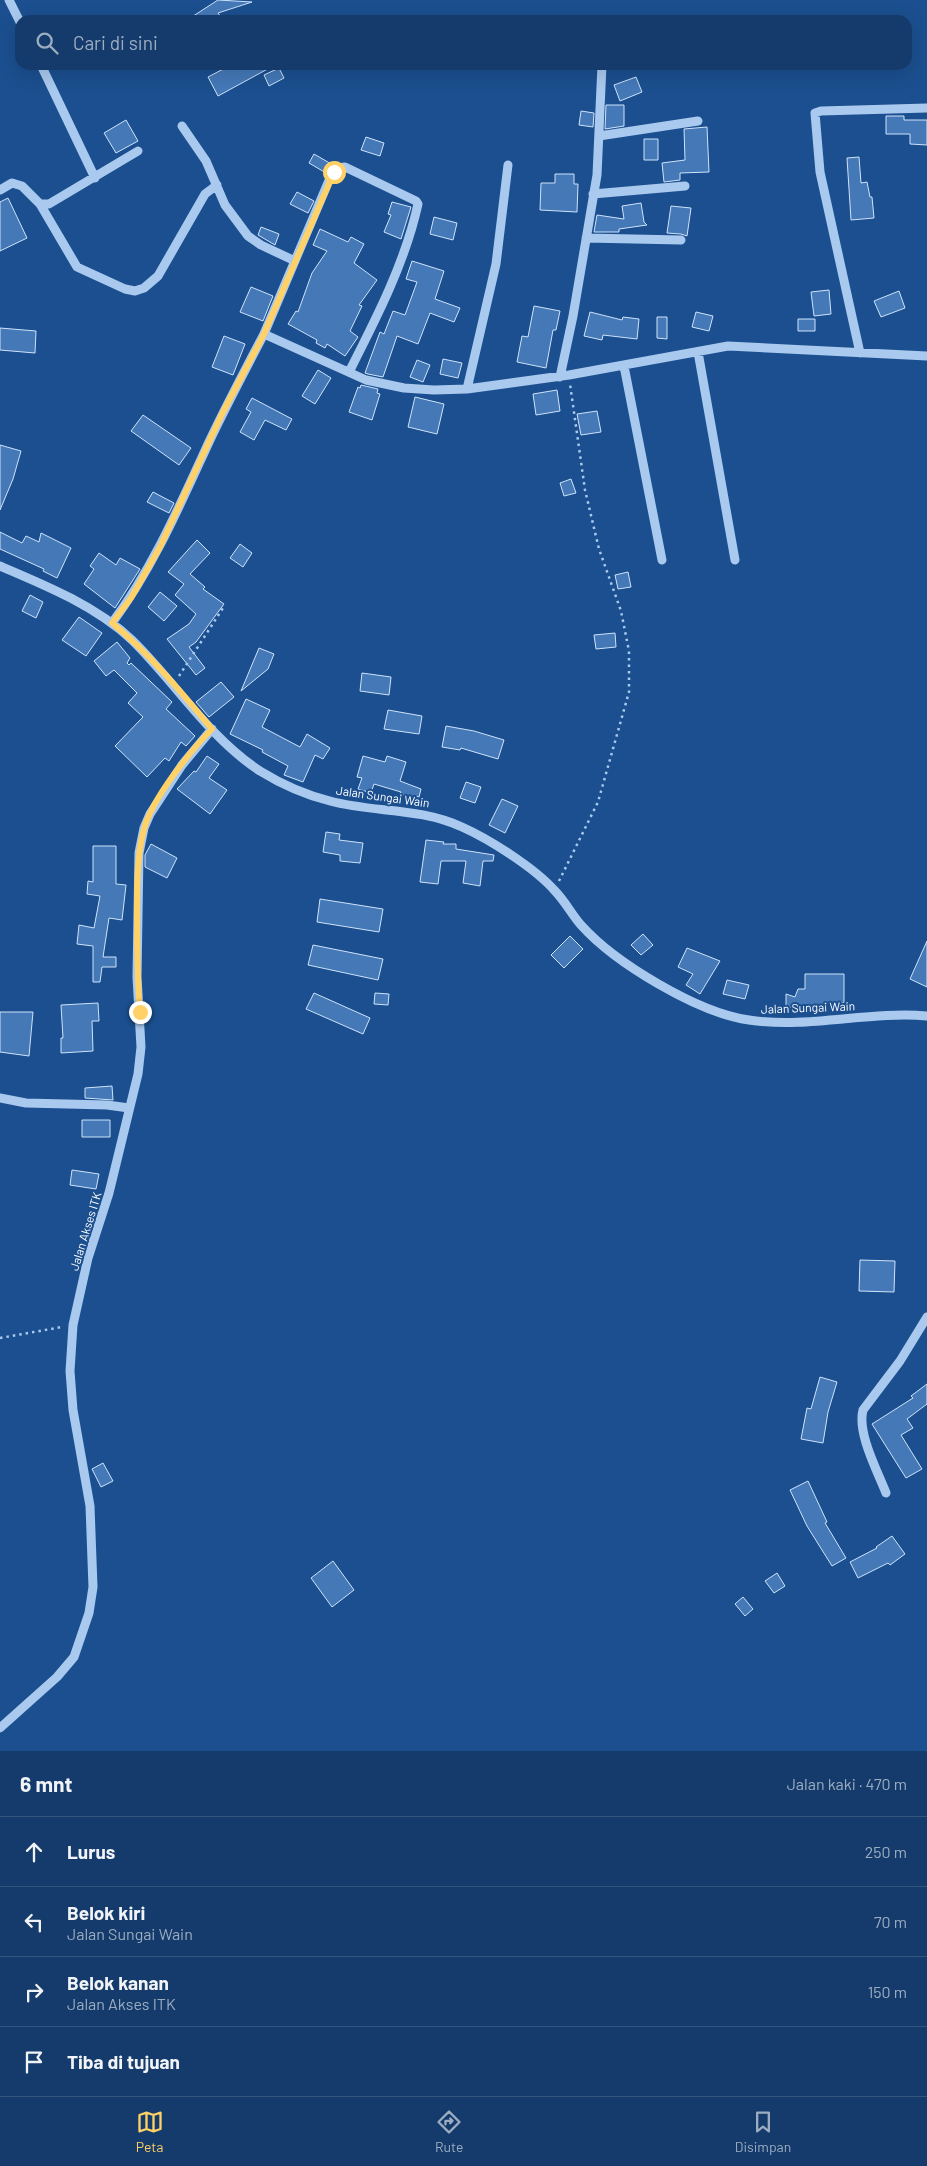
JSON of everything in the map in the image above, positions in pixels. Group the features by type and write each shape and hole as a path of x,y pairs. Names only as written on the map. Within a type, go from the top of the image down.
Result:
{"street":[{"path":"9,0 16,15"},
{"path":"42,70 94,178"},
{"path":"564,376 593,194 602,70"},
{"path":"860,353 820,172 815,114 821,111 927,108"},
{"path":"598,136 698,121"},
{"path":"182,126 206,161 226,205 248,236 261,245 295,261"},
{"path":"40,204 49,204 138,151"},
{"path":"467,389 496,264 508,165"},
{"path":"112,623 131,598 160,547 222,414 264,334 330,178 340,167 345,167 417,203 408,241 376,318 349,372"},
{"path":"0,190 12,183 22,186 40,204 77,267 125,289 136,290 144,288 158,276 205,194 217,185"},
{"path":"593,194 685,186"},
{"path":"586,238 681,240"},
{"path":"264,334 366,380 404,388 434,390 467,389 564,376 728,346 822,353 927,356"},
{"path":"698,352 735,560"},
{"path":"624,366 662,560"},
{"name":"Jalan Sungai Wain","path":"0,566 91,609 112,623 130,638 174,684 212,729 254,767 297,790 330,801 432,815 463,828 507,852 554,889 582,926 614,956 663,986 712,1010 748,1020 793,1022 927,1016"},
{"name":"Jalan Akses ITK","path":"0,1728 57,1677 74,1657 89,1613 93,1587 90,1506 73,1410 70,1371 73,1325 88,1258 109,1194 138,1074 141,1047 137,977 137,884 139,853 144,828 169,783 199,742 212,729"},
{"path":"0,1098 26,1103 107,1105 129,1108"},
{"path":"886,1492 863,1433 860,1418 863,1410 900,1361 927,1317"}],"path":[{"path":"554,889 598,802 629,692 629,651 621,611 599,549 585,490 564,376"},
{"path":"174,684 224,608"},
{"path":"0,1338 73,1325"}],"building":[{"path":"218,0 252,2 218,13 219,15 195,15"},
{"path":"221,70 266,70 218,96 208,77"},
{"path":"275,70 280,70 284,78 269,86 264,75"},
{"path":"636,77 642,92 620,101 614,85"},
{"path":"606,105 624,105 624,126 605,129"},
{"path":"581,111 594,113 593,127 579,125"},
{"path":"886,116 904,116 904,120 927,120 927,145 910,144 910,134 886,134"},
{"path":"126,120 138,141 116,153 104,133"},
{"path":"707,127 709,172 680,173 680,180 664,182 662,163 685,160 684,129"},
{"path":"366,137 384,143 380,156 361,150"},
{"path":"644,139 658,139 658,160 644,160"},
{"path":"314,154 333,165 326,173 309,163"},
{"path":"859,157 861,183 867,182 870,197 872,197 874,218 851,220 847,158"},
{"path":"555,174 574,174 574,184 578,184 577,212 540,210 541,183 555,183"},
{"path":"297,192 314,201 308,213 290,204"},
{"path":"8,198 27,238 0,251 0,202"},
{"path":"392,202 411,207 401,239 384,232 391,215 388,214"},
{"path":"641,203 644,222 647,225 619,229 619,232 594,232 597,215 624,219 622,206"},
{"path":"671,206 691,208 687,236 667,233"},
{"path":"434,217 457,223 453,240 430,234"},
{"path":"261,227 279,234 275,245 258,235"},
{"path":"320,229 348,242 351,237 364,244 354,263 377,280 359,305 362,306 350,331 358,337 345,356 327,344 325,348 316,343 317,340 288,324 296,311 298,312 312,273 327,251 313,245"},
{"path":"412,261 444,271 435,299 460,308 454,322 430,313 418,344 397,336 383,377 365,373 380,332 384,334 393,311 405,315 417,282 406,279"},
{"path":"251,287 273,296 263,321 240,312"},
{"path":"829,290 831,314 814,316 811,292"},
{"path":"899,291 905,308 881,317 874,301"},
{"path":"534,306 560,311 556,330 553,330 546,368 517,362 522,336 528,337"},
{"path":"590,312 622,320 623,317 639,319 637,339 603,335 602,340 584,336"},
{"path":"696,312 713,316 709,331 692,327"},
{"path":"657,317 667,317 667,339 657,338"},
{"path":"798,319 815,319 815,331 798,331"},
{"path":"0,328 36,331 35,353 0,350"},
{"path":"224,336 245,344 233,375 212,367"},
{"path":"443,359 462,363 458,378 440,374"},
{"path":"417,360 430,365 423,382 410,377"},
{"path":"318,370 331,378 315,404 302,396"},
{"path":"361,385 378,389 377,393 380,394 372,420 349,412 358,387 360,388"},
{"path":"557,390 560,411 536,415 533,394"},
{"path":"415,397 444,404 437,434 408,427"},
{"path":"252,398 292,419 286,430 265,420 254,440 240,432 251,412 246,409"},
{"path":"597,411 601,432 581,435 577,414"},
{"path":"143,415 191,448 179,465 131,431"},
{"path":"0,445 21,451 13,479 0,510"},
{"path":"571,479 576,493 564,496 560,483"},
{"path":"153,492 174,503 169,513 147,502"},
{"path":"0,532 22,543 26,536 39,542 41,533 71,548 57,578 43,571 44,569 0,549"},
{"path":"197,540 210,553 190,574 205,587 203,589 224,604 196,642 189,647 205,668 196,675 167,639 189,624 196,614 175,595 184,584 168,572"},
{"path":"240,544 252,553 243,567 230,558"},
{"path":"99,553 116,565 120,558 140,569 115,608 84,584 94,569 90,566"},
{"path":"628,572 631,587 618,589 615,575"},
{"path":"160,592 177,606 164,621 148,607"},
{"path":"30,595 43,602 36,618 22,611"},
{"path":"79,617 102,633 86,656 62,640"},
{"path":"615,633 616,647 596,649 594,635"},
{"path":"117,642 130,658 127,663 129,665 131,663 172,702 166,709 195,736 186,746 181,742 169,761 165,758 147,777 115,746 143,717 128,703 137,693 114,670 106,676 94,661"},
{"path":"259,648 274,654 268,669 241,691"},
{"path":"362,673 391,677 389,695 360,691"},
{"path":"221,682 234,697 209,717 196,702"},
{"path":"246,699 270,710 262,727 300,747 307,734 330,748 323,759 315,755 303,782 284,775 288,766 262,752 263,750 230,734"},
{"path":"388,710 422,716 419,734 384,729"},
{"path":"446,726 474,731 504,740 498,759 461,748 460,750 442,747"},
{"path":"207,756 219,764 209,778 227,790 210,814 177,789 194,771 196,772"},
{"path":"363,756 385,762 387,756 406,762 400,781 421,789 419,797 415,796 414,798 400,794 401,792 374,784 371,793 358,789 362,778 357,777"},
{"path":"466,782 481,787 475,803 460,798"},
{"path":"502,799 518,806 505,833 489,825"},
{"path":"326,832 340,834 339,840 363,843 360,863 340,861 340,855 323,852"},
{"path":"426,840 444,842 443,844 456,844 456,849 494,855 493,861 483,861 480,886 463,883 466,861 441,861 438,884 420,882"},
{"path":"151,844 177,858 167,878 145,867 145,855"},
{"path":"93,846 116,846 116,884 126,885 122,920 109,918 103,957 116,957 116,967 102,967 100,982 93,982 93,946 77,944 79,925 94,928 100,896 87,894 88,881 93,882"},
{"path":"320,899 383,909 379,932 317,922"},
{"path":"643,934 653,945 641,955 631,945"},
{"path":"570,936 583,949 564,968 551,955"},
{"path":"927,941 927,987 910,979"},
{"path":"313,945 383,959 378,980 308,965"},
{"path":"687,948 720,961 700,994 686,985 693,974 678,967"},
{"path":"805,974 844,974 844,1003 826,1003 826,1009 786,1007 786,994 795,997 798,989 805,989"},
{"path":"727,980 749,985 745,999 723,994"},
{"path":"314,993 370,1018 363,1034 306,1009"},
{"path":"375,993 389,994 388,1005 374,1004"},
{"path":"98,1003 99,1021 92,1021 93,1051 61,1053 61,1038 63,1038 61,1005"},
{"path":"0,1012 33,1012 29,1056 0,1052"},
{"path":"112,1086 113,1100 85,1098 85,1088"},
{"path":"82,1120 110,1120 110,1137 82,1137"},
{"path":"72,1170 99,1174 96,1189 70,1185"},
{"path":"860,1260 895,1261 894,1292 859,1291"},
{"path":"820,1377 837,1382 828,1412 823,1443 801,1439 807,1408 811,1409"},
{"path":"927,1384 927,1404 907,1419 913,1428 901,1435 922,1469 906,1478 872,1424 913,1398 911,1396"},
{"path":"103,1463 113,1481 101,1487 92,1469"},
{"path":"808,1481 827,1522 825,1523 846,1558 832,1566 807,1526 790,1490"},
{"path":"892,1536 905,1554 890,1565 888,1563 858,1578 850,1562 877,1548"},
{"path":"333,1561 354,1590 332,1607 311,1578"},
{"path":"777,1573 785,1586 774,1593 765,1581"},
{"path":"743,1597 753,1609 745,1616 735,1604"}],"route":[{"path":"140,1012 137,977 137,884 139,853 144,828 150,814 169,783 199,742 212,729 174,684 130,638 112,623 131,598 160,547 222,414 264,334 331,174 334,172"}]}
